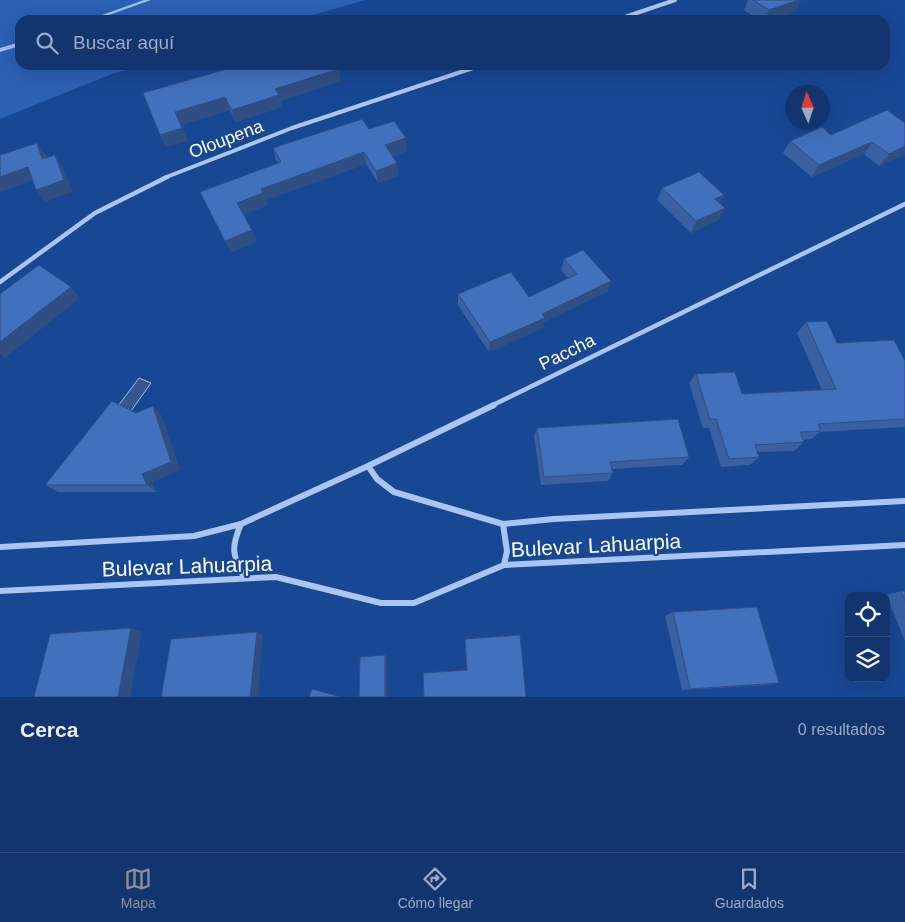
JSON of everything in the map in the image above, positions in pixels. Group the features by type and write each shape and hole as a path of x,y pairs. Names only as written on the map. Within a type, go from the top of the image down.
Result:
{"street":[{"path":"631,15 675,0"},
{"name":"Oloupena","path":"0,282 60,237 108,206 194,165 263,139 467,70"},
{"name":"Paccha","path":"0,547 194,536 241,524 368,466 905,204"},
{"path":"368,466 377,479 394,492 503,524 554,519 905,501"},
{"path":"241,524 232,544 234,559 244,577"},
{"path":"503,524 507,551 504,565"},
{"name":"Bulevar Lahuarpia","path":"0,591 276,576 381,603 414,602 504,565 905,544"}],"shaded area":[{"path":"0,0 365,0 312,15 15,15 15,70 125,70 0,119"},
{"path":"139,378 151,383 131,411 118,406"}],"building":[{"path":"753,0 799,0 769,10"},
{"path":"224,70 336,70 275,89 279,95 232,110 225,97 175,112 182,128 160,135 143,93"},
{"path":"887,110 905,123 905,146 889,154 872,142 819,165 790,141 815,130 825,130 831,135"},
{"path":"362,119 369,129 394,121 406,138 385,145 397,163 376,171 364,152 261,189 263,193 237,203 252,230 225,241 200,192 281,162 273,148"},
{"path":"37,143 42,159 55,155 64,180 36,190 28,167 0,177 0,155"},
{"path":"699,172 724,195 715,199 725,208 696,221 662,188"},
{"path":"583,250 611,281 542,314 545,318 490,342 458,294 511,272 529,297 577,274 564,259"},
{"path":"39,265 71,287 0,342 0,294"},
{"path":"827,321 837,343 894,340 905,361 905,419 818,424 821,431 800,432 804,442 755,445 759,457 729,459 716,419 710,419 696,374 735,372 742,394 836,389 806,322"},
{"path":"112,401 136,413 153,406 171,462 142,474 147,485 45,485"},
{"path":"678,419 689,457 610,462 613,473 544,477 537,428"},
{"path":"901,591 905,591 905,601"},
{"path":"757,607 779,683 690,689 673,612"},
{"path":"131,628 118,697 34,697 50,634"},
{"path":"257,632 250,697 161,697 171,639"},
{"path":"520,635 526,697 424,697 423,673 467,670 465,639"},
{"path":"385,655 385,697 359,697 360,657"},
{"path":"312,689 341,697 309,697"}],"waterway":[{"path":"105,15 149,0"},
{"path":"0,50 15,46"}]}
